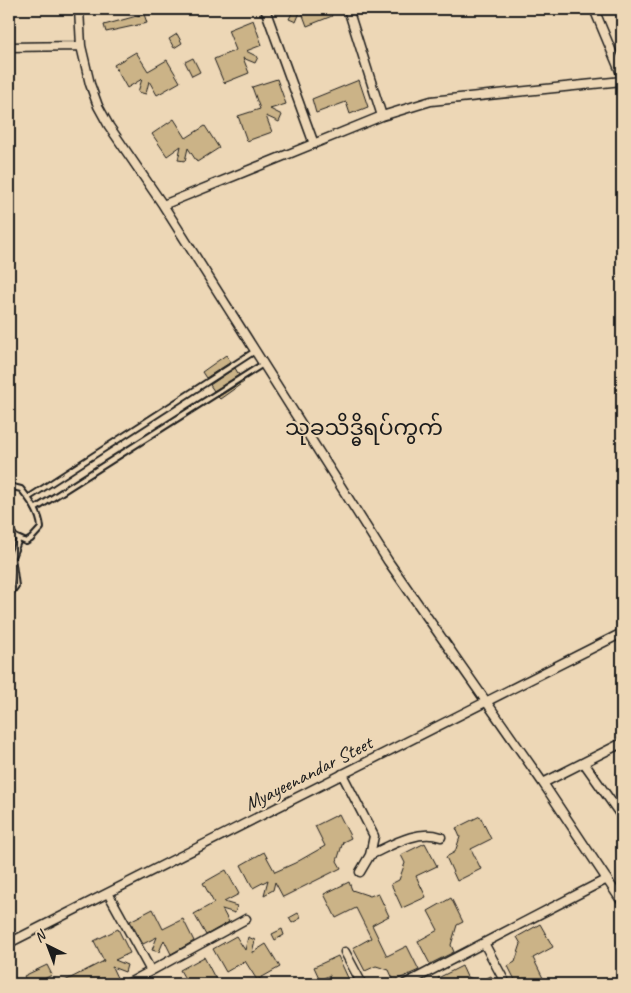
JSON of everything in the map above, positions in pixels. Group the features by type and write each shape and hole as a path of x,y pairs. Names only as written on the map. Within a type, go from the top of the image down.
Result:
{"street":[{"path":"79,9 80,46 98,106 388,561 543,783 622,902"},
{"path":"265,9 314,144"},
{"path":"348,9 382,116"},
{"path":"594,9 622,76"},
{"path":"9,46 80,46"},
{"path":"162,205 382,116 430,101 622,81"},
{"name":"Myayeenandar Steet","path":"9,943 622,633"},
{"path":"543,783 622,743"},
{"path":"584,763 622,817"},
{"path":"342,774 374,836 370,855 360,872"},
{"path":"370,855 418,835 431,833 441,837"},
{"path":"405,984 607,879"},
{"path":"108,893 151,971"},
{"path":"127,984 246,919"},
{"path":"484,943 506,984"},
{"path":"345,952 362,984"}],"lane":[{"path":"28,498 255,351"},
{"path":"35,509 263,364"},
{"path":"9,486 21,489 41,520 41,528 38,533 26,542 15,537 9,528"},
{"path":"9,595 16,586 12,557 19,539"}],"building":[{"path":"294,9 329,9 332,16 307,26 301,10 296,22 289,19"},
{"path":"144,14 147,23 106,32 104,25"},
{"path":"253,20 262,45 246,51 258,57 255,63 243,58 249,73 224,83 214,59 236,50 228,30"},
{"path":"177,34 182,43 174,48 169,39"},
{"path":"136,52 148,71 167,60 180,82 157,95 149,81 146,94 138,92 142,79 127,88 114,65"},
{"path":"193,58 200,72 192,76 185,62"},
{"path":"277,79 286,104 270,109 282,115 279,122 266,116 272,132 247,141 238,116 260,109 252,87"},
{"path":"359,80 368,107 350,114 346,102 316,113 312,99"},
{"path":"174,119 186,138 205,126 219,148 197,162 188,148 185,161 178,160 181,146 167,156 152,134"},
{"path":"226,355 231,362 206,378 202,372"},
{"path":"235,368 239,375 214,391 210,385"},
{"path":"243,381 220,399 218,397"},
{"path":"339,814 351,838 343,842 337,861 341,868 283,897 275,882 273,890 264,895 268,880 253,888 241,865 264,852 275,872 295,863 325,846 315,826"},
{"path":"480,816 491,839 471,849 481,869 457,881 446,857 455,852 460,837 456,828"},
{"path":"425,843 437,866 416,876 426,897 402,908 391,884 399,880 405,863 401,855"},
{"path":"226,870 239,894 224,902 237,906 235,913 222,909 229,922 206,935 194,914 214,903 203,883"},
{"path":"349,882 352,890 370,896 378,893 389,916 372,925 387,956 407,946 419,970 394,981 389,970 376,966 365,971 353,948 371,938 356,908 336,918 324,894"},
{"path":"451,898 463,922 457,925 451,945 454,952 430,964 418,941 438,930 428,911"},
{"path":"153,909 163,929 183,919 194,941 171,954 164,940 159,952 152,950 157,937 143,944 130,921"},
{"path":"298,913 301,918 292,923 289,918"},
{"path":"540,924 553,947 533,958 543,978 530,984 517,984 508,966 515,962 521,944 517,937"},
{"path":"118,929 130,953 115,960 127,965 125,972 112,967 119,982 116,984 59,984 104,961 94,941"},
{"path":"282,929 284,935 275,940 272,934"},
{"path":"236,936 245,950 248,937 255,940 252,953 266,944 280,967 257,980 245,961 226,972 213,949"},
{"path":"338,956 349,980 339,984 327,984 330,975 320,980 314,967"},
{"path":"204,957 216,980 208,984 188,984 180,970"},
{"path":"47,965 52,975 34,984 28,984 24,976"},
{"path":"462,966 467,977 480,981 491,976 495,984 441,984 438,978"}],"district":[{"name":"သုခသိဒ္ဓိရပ်ကွက်","path":"364,427"}]}
